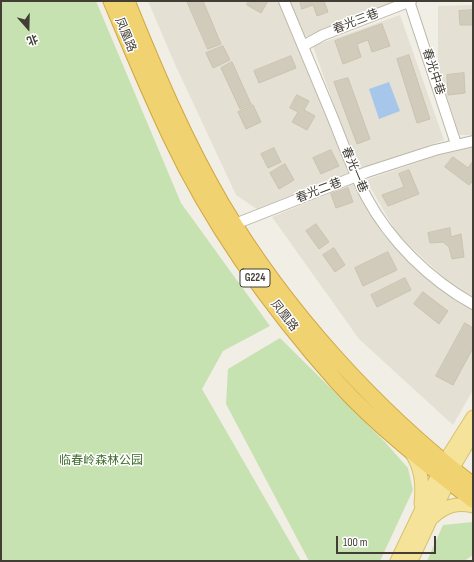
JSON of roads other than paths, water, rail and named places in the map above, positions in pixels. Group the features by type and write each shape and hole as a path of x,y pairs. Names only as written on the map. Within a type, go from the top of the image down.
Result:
{"highway":[{"name":"凤凰路","path":"111,1 170,137 205,201 244,264 289,324 338,383 380,424 409,449 446,472 473,485"},
{"name":"凤凰路","path":"127,1 161,84 183,130 222,204 250,248 336,359 400,423 473,500"}],"main road":[{"path":"411,561 426,515 473,417"},
{"path":"446,472 473,433"},
{"path":"397,561 426,515 422,479 419,468 409,449"},
{"path":"426,515 457,504 473,506"}],"street":[{"name":"春光一巷","path":"284,1 356,176 373,209 395,240 423,268 457,295 473,304"},
{"name":"春光三巷","path":"302,46 323,35 410,1"},
{"name":"春光中巷","path":"410,1 456,144"},
{"name":"春光二巷","path":"235,224 356,176 456,144 473,141"}],"water":[{"path":"389,82 400,111 379,119 369,89"}],"park label":[{"name":"临春岭森林公园","path":"101,461"}]}
